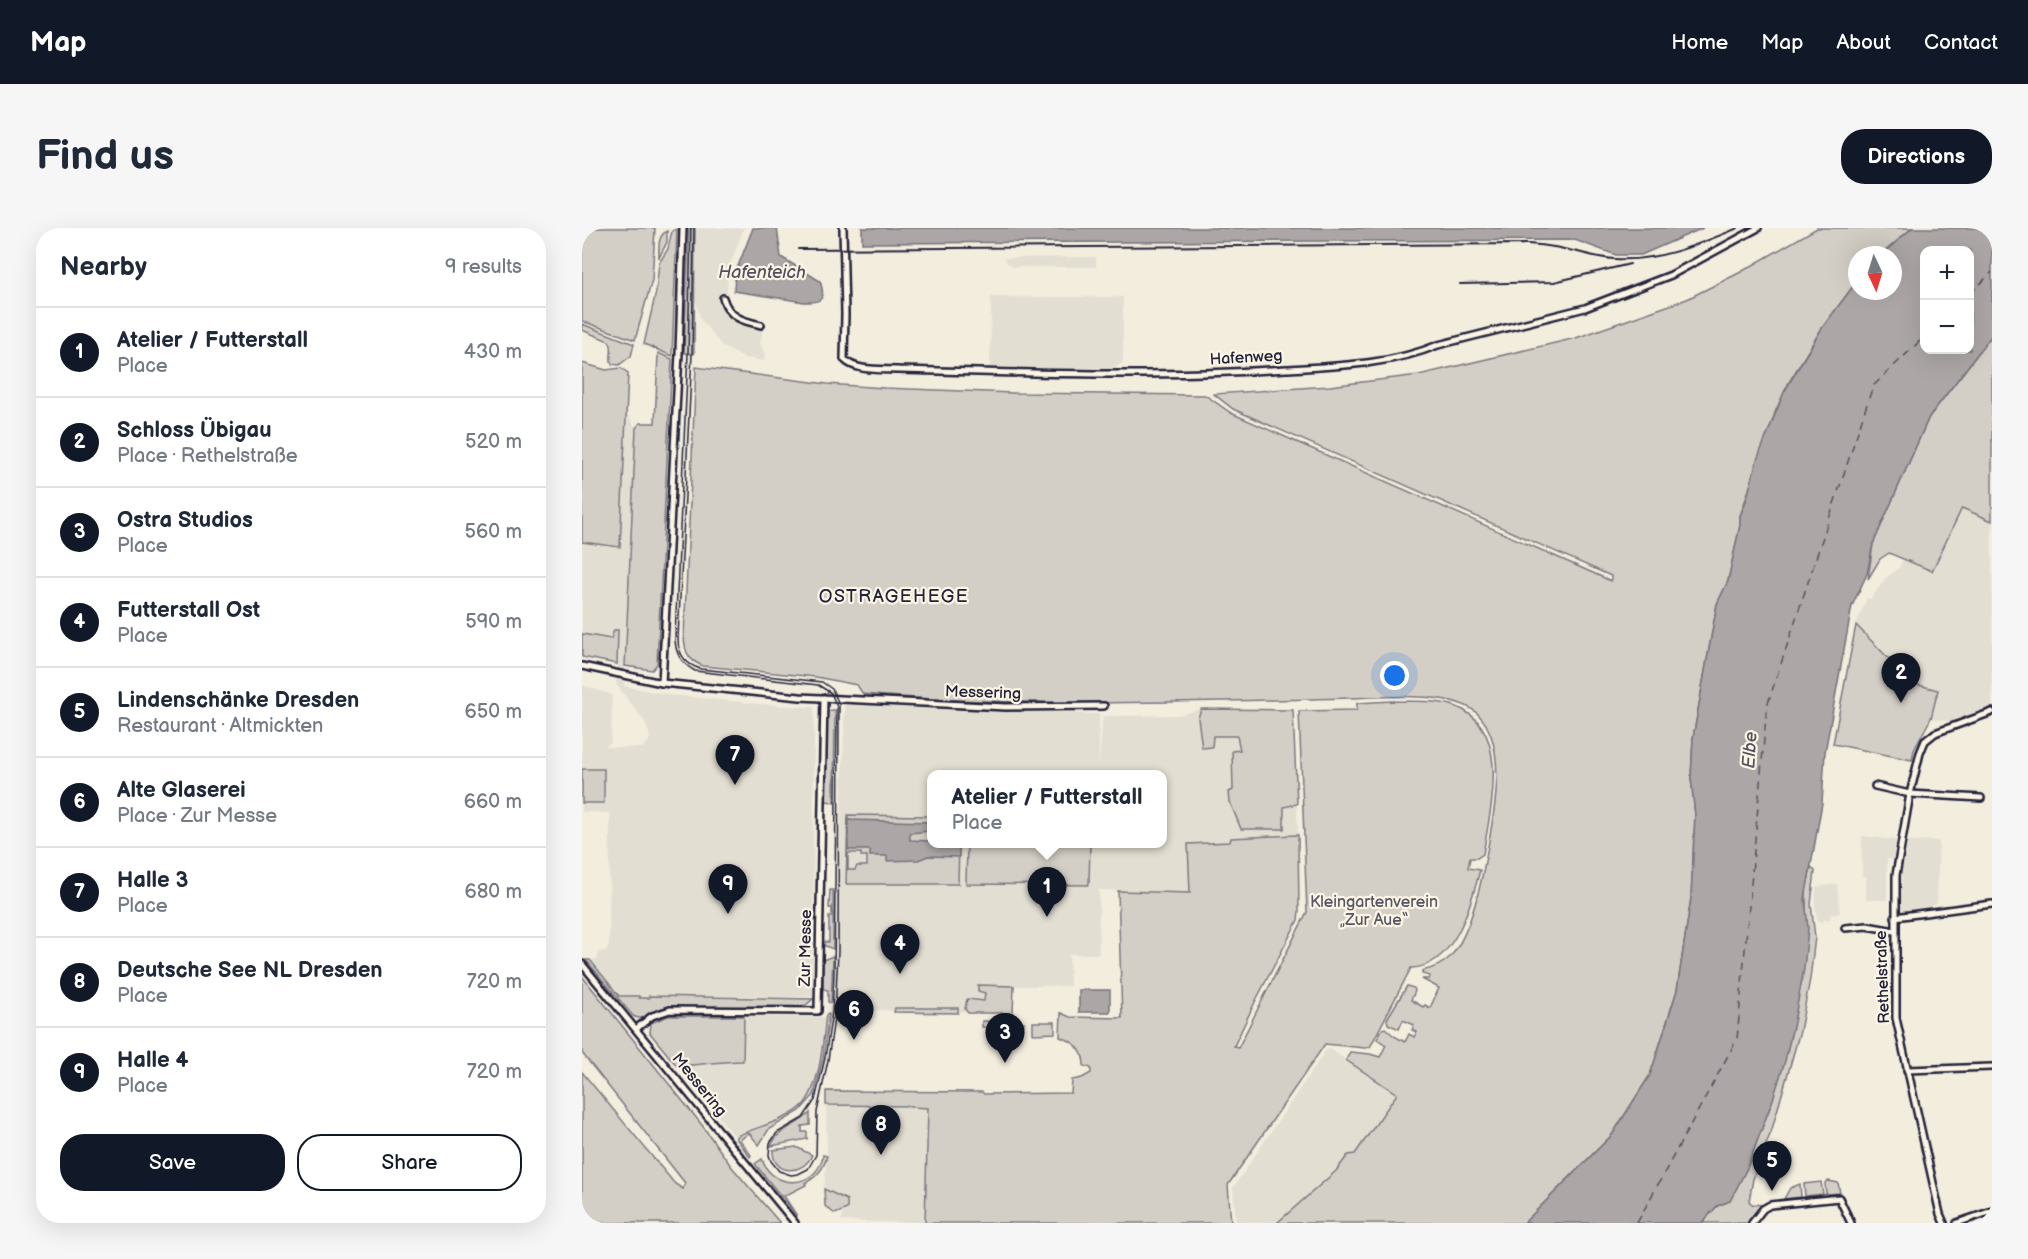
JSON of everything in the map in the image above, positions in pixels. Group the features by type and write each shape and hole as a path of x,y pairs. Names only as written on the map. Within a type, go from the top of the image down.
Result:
{"street":[{"path":"582,666 662,682 683,228"},
{"name":"Hafenweg","path":"843,228 844,359 849,364 899,370 1169,375 1330,366 1412,355 1438,345 1585,308 1671,275 1758,228"},
{"path":"723,298 732,315 742,321 761,325"},
{"name":"Messering","path":"662,682 824,698 1006,707 1104,706"},
{"name":"Zur Messe","path":"636,1029 652,1016 670,1010 818,1011 824,698"},
{"name":"Rethelstraße","path":"1944,1223 1940,1214 1896,1018 1896,875 1911,794 1925,741 1935,733 1992,712"},
{"path":"1875,786 1911,794 1980,798"},
{"path":"1895,917 1992,904"},
{"path":"1845,928 1868,926 1895,930"},
{"name":"Messering","path":"582,964 795,1223"},
{"path":"1907,1070 1992,1067"},
{"path":"1752,1223 1763,1209 1770,1205 1839,1198 1851,1223"},
{"path":"1956,1223 1992,1211"},
{"path":"1970,1223 1983,1213"}],"shaded area":[{"path":"696,228 744,228 728,270 727,298 719,299 732,320 763,329 760,343 765,355 764,361 745,358 723,347 701,320 695,299"},
{"path":"1096,257 1096,267 1013,267 1004,258"},
{"path":"991,297 1123,297 1122,363 1113,369 990,367"},
{"path":"582,363 599,369 636,428 624,686 670,695 814,707 813,997 650,996 639,998 639,996 619,996 590,960 597,959 598,952 606,951 609,945 610,813 582,812 582,685 612,695 611,744 607,744 607,747 642,748 649,741 650,736 645,722 616,684 618,652 611,639 582,634"},
{"path":"1962,508 1992,521 1992,712 1962,724 1931,718 1938,690 1911,683 1904,670 1889,659 1856,625 1867,598 1871,599 1885,579 1899,568 1903,559 1932,571"},
{"path":"845,705 1099,714 1099,764 1103,716 1179,715 1201,709 1293,710 1298,835 1231,838 1231,862 1201,893 1099,890 1099,954 1069,954 1070,986 1014,986 1013,1013 834,1009"},
{"path":"1862,836 1896,840 1893,859 1887,859 1887,900 1866,900 1866,876 1862,876"},
{"path":"1906,841 1939,841 1937,903 1925,909 1900,914 1902,863"},
{"path":"1837,884 1840,913 1831,914 1830,919 1823,920 1823,922 1818,921 1815,907 1816,887"},
{"path":"668,1016 826,1017 814,1085 809,1098 795,1112 739,1134 736,1138 650,1033 651,1023"},
{"path":"1330,1049 1397,1094 1355,1154 1348,1156 1336,1171 1277,1223 1236,1223 1233,1188 1326,1050"},
{"path":"826,1105 928,1107 925,1223 842,1221 842,1213 847,1209 847,1200 824,1189 827,1156"}],"green space":[{"path":"582,228 655,228 652,280 635,340 582,321"},
{"path":"689,228 695,228 694,354 684,353"},
{"path":"1817,228 1912,228 1891,246 1848,246 1848,293 1822,328 1789,382 1776,410 1740,516 1728,581 1717,604 1693,738 1691,778 1695,815 1691,898 1677,990 1650,1075 1612,1135 1524,1223 1277,1223 1336,1171 1348,1155 1355,1154 1397,1094 1346,1060 1350,1052 1380,1057 1386,1045 1377,1039 1382,1029 1385,1028 1405,1042 1409,1034 1414,1037 1417,1032 1412,1030 1414,1025 1403,1020 1399,1029 1388,1024 1387,1019 1407,986 1414,988 1415,991 1411,1000 1430,1008 1439,988 1422,979 1429,979 1430,976 1422,974 1422,971 1437,966 1450,957 1462,940 1471,917 1481,882 1494,812 1497,768 1488,729 1478,714 1467,706 1435,698 1398,696 1106,703 985,701 863,694 857,685 816,677 703,666 694,661 686,652 684,637 696,367 827,384 884,388 1013,393 1205,395 1231,413 1611,581 1611,576 1233,409 1214,394 1330,386 1419,375 1576,338 1687,299 1741,272"},
{"path":"677,229 672,356 644,344 656,292 659,263 668,249 672,231"},
{"path":"667,231 667,242 659,258 660,239"},
{"path":"582,324 634,344 631,356 619,365 612,364 609,341 582,330"},
{"path":"1992,335 1992,521 1962,508 1932,571 1889,553 1880,559 1868,579 1873,544 1929,417"},
{"path":"658,353 672,359 657,664 652,670 625,666 636,428 640,423 655,423"},
{"path":"582,363 606,370 621,368 628,373 620,547 582,542"},
{"path":"1856,625 1889,659 1904,670 1911,683 1938,690 1931,718 1914,750 1912,760 1833,744"},
{"path":"614,630 618,630 617,664 582,657 582,634 611,639"},
{"name":"Kleingartenverein „Zur Aue“","path":"1393,701 1450,704 1474,718 1485,733 1491,752 1492,794 1483,854 1477,858 1470,858 1468,868 1480,870 1472,900 1450,946 1426,965 1411,968 1370,1047 1325,1044 1228,1185 1231,1223 925,1223 928,1108 826,1105 826,1091 1071,1093 1072,1080 1091,1073 1091,1068 1084,1066 1084,1060 1077,1047 1060,1037 1061,1013 1070,1017 1122,1018 1118,891 1190,893 1188,844 1230,842 1231,838 1298,835 1298,920 1234,1046 1238,1048 1307,912 1299,711 1357,710 1357,703"},
{"path":"1201,709 1293,710 1297,804 1284,807 1284,829 1241,829 1230,802 1229,792 1233,790 1232,751 1240,750 1237,736 1213,736 1212,747 1202,748 1198,718"},
{"path":"835,710 834,803 828,801 825,803 826,725 828,711"},
{"path":"582,769 604,769 604,803 582,803"},
{"path":"848,815 927,816 927,848 959,848 958,884 846,884","holes":["848,853 861,853 861,856 867,856 867,866 857,866 855,870 848,870"]},
{"path":"967,848 1090,848 1088,885 966,884"},
{"path":"1811,867 1815,871 1811,904 1815,937 1810,979 1800,1031 1772,1129 1753,1179 1749,1201 1752,1204 1765,1205 1748,1223 1702,1223 1717,1206 1730,1201 1747,1168 1773,1099 1806,912 1806,890"},
{"path":"830,890 833,890 833,949 823,945 823,942 829,942 829,917 832,916 832,908 829,908"},
{"path":"833,956 831,1003 828,1002 828,990 823,989 823,960"},
{"path":"586,960 590,960 619,996 813,999 806,1005 790,1008 668,1007 637,1018"},
{"path":"582,976 702,1125 731,1166 780,1223 582,1223 582,1072 675,1184 683,1189 685,1183 582,1053"},
{"path":"978,985 1014,986 1013,1013 968,1013 965,1009 967,999 984,1001 985,993 978,991"},
{"path":"895,1008 958,1008 958,1013 894,1012"},
{"path":"829,1014 823,1058 814,1095 800,1111 769,1129 759,1145 749,1133 740,1140 751,1155 750,1157 736,1138 739,1135 787,1116 800,1108 807,1100 816,1078 826,1015"},
{"path":"668,1016 744,1016 743,1061 677,1066 650,1033 651,1023"},
{"path":"982,1021 1024,1022 1023,1028 982,1027"},
{"path":"1033,1022 1055,1022 1055,1033 1033,1034"},
{"path":"810,1113 810,1125 802,1126 802,1132 807,1132 807,1139 771,1146 778,1136"},
{"path":"796,1147 812,1155 808,1162 802,1167 789,1170 777,1164 773,1150"},
{"path":"823,1155 827,1156 822,1169 805,1183 806,1185 784,1196 797,1216 755,1164 762,1159 767,1169 775,1177 794,1182 804,1180 813,1174"},
{"path":"1828,1181 1838,1183 1840,1193 1826,1194 1825,1183"},
{"path":"1821,1182 1823,1194 1805,1196 1804,1184"},
{"path":"1800,1184 1801,1197 1784,1199 1790,1188"},
{"path":"824,1189 847,1200 847,1209 835,1214 825,1206"}],"water":[{"name":"Hafenteich","path":"753,228 777,228 781,257 820,281 823,292 819,301 804,302 734,291 735,274"},
{"path":"862,228 1703,228 1641,255 1616,255 1575,240 862,243"},
{"name":"Elbe","path":"1912,228 1992,228 1992,335 1929,417 1873,544 1867,574 1852,606 1825,752 1822,803 1805,899 1808,928 1804,969 1785,1061 1747,1168 1730,1201 1717,1206 1702,1223 1524,1223 1612,1135 1650,1075 1677,990 1691,898 1695,815 1691,778 1693,738 1717,604 1728,581 1740,516 1757,460 1784,392 1822,328 1848,293 1848,300 1902,300 1902,246 1891,246"},
{"path":"848,820 927,822 927,831 910,833 910,840 927,841 927,848 959,848 959,857 928,856 918,860 887,861 887,856 870,856 870,850 848,850"},
{"path":"1079,990 1110,990 1110,1012 1079,1012"}],"ferry route":[{"path":"1974,290 1992,272"},
{"path":"1637,1223 1737,1039 1767,706 1873,386 1920,341"}],"tram line":[{"path":"691,228 676,648 686,665 695,671 818,685 831,693 837,707 832,1012 825,1058 815,1100 803,1118 777,1133 770,1143 771,1161 779,1171 791,1175 808,1169 816,1155 817,1112 835,1012 838,952 839,704 832,689 822,682 701,669 687,662 679,649 692,354 694,228"}],"railway":[{"path":"798,249 1528,244 1607,258 1630,259 1677,251 1738,228"},
{"path":"1460,284 1554,282 1630,264"}],"place":[{"name":"Schloss Übigau","path":"1901,703"},
{"name":"Halle 3","path":"735,785"},
{"name":"Halle 4","path":"728,914"},
{"name":"Atelier / Futterstall","path":"1047,917"},
{"name":"Futterstall Ost","path":"900,974"},
{"name":"Alte Glaserei","path":"854,1040"},
{"name":"Ostra Studios","path":"1005,1063"},
{"name":"Deutsche See NL Dresden","path":"881,1155"},
{"name":"Lindenschänke Dresden","path":"1772,1191"}],"district":[{"name":"OSTRAGEHEGE","path":"894,596"}]}
